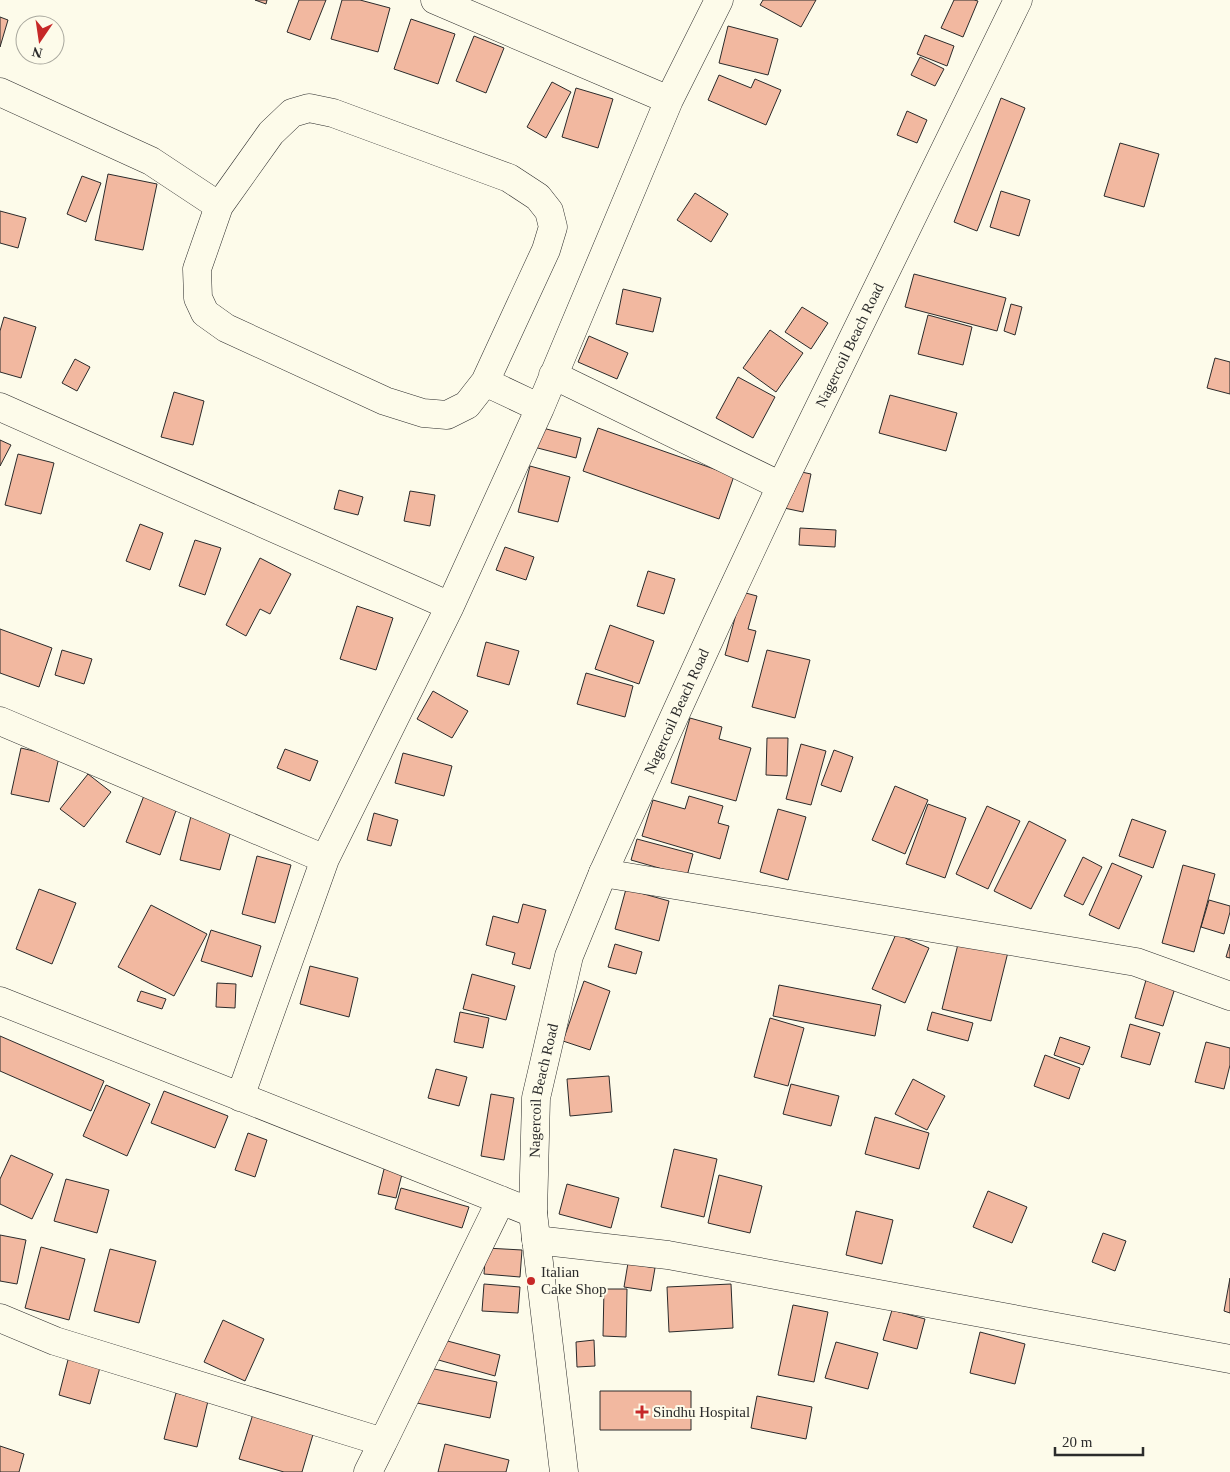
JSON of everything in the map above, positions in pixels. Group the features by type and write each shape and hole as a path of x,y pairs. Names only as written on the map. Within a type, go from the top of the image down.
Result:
{"street":[{"path":"435,0 669,100"},
{"path":"240,1097 325,859 450,606 540,408 669,100 719,0"},
{"name":"Nagercoil Beach Road","path":"564,1472 533,1213 536,1098 568,956 603,873 781,486 1018,0"},
{"path":"0,92 151,160 220,206"},
{"path":"309,108 333,113 509,178 538,197 549,211 553,227 546,250 485,382 467,405 447,415 423,413 385,401 226,328 205,313 198,298 197,269 220,206 271,133 292,113 309,108"},
{"path":"553,375 781,486"},
{"path":"485,382 540,408"},
{"path":"0,407 450,606"},
{"path":"0,721 325,859"},
{"path":"603,873 1136,962 1230,996"},
{"path":"0,1001 533,1213"},
{"path":"368,1472 501,1200"},
{"path":"536,1240 668,1256 1230,1360"},
{"path":"0,1318 55,1342 383,1442"}],"building":[{"path":"255,0 267,0 266,4"},
{"path":"299,0 326,0 310,40 287,32"},
{"path":"342,0 360,0 390,8 378,52 331,39"},
{"path":"763,0 816,0 801,27 760,5"},
{"path":"954,0 978,1 963,37 941,28"},
{"path":"0,17 8,20 0,47"},
{"path":"411,19 455,34 438,84 394,69"},
{"path":"728,26 778,39 768,75 719,63"},
{"path":"925,35 954,46 947,66 917,54"},
{"path":"474,36 504,48 486,93 456,81"},
{"path":"920,57 944,69 935,86 911,75"},
{"path":"719,75 751,88 755,79 781,90 766,125 708,100"},
{"path":"552,82 571,92 546,138 527,127"},
{"path":"576,88 613,99 598,148 562,137"},
{"path":"1001,98 1025,108 977,231 954,222"},
{"path":"907,111 927,120 917,143 897,135"},
{"path":"1120,143 1159,154 1144,207 1104,196"},
{"path":"108,174 157,184 143,250 95,240"},
{"path":"82,176 101,183 86,222 67,214"},
{"path":"1001,191 1030,200 1019,236 990,227"},
{"path":"695,193 728,214 711,242 677,220"},
{"path":"0,211 26,218 18,248 0,243"},
{"path":"914,274 1006,298 997,331 905,307"},
{"path":"623,289 661,298 653,332 616,324"},
{"path":"1011,304 1022,307 1015,335 1004,331"},
{"path":"802,307 828,323 811,349 785,332"},
{"path":"928,315 972,327 963,365 918,354"},
{"path":"4,317 36,327 21,378 0,372 0,331"},
{"path":"770,330 803,353 776,392 743,368"},
{"path":"589,336 628,353 617,379 578,362"},
{"path":"1215,358 1230,362 1230,394 1207,388"},
{"path":"75,359 90,367 77,391 62,383"},
{"path":"738,377 775,397 753,438 716,418"},
{"path":"174,392 204,401 193,445 161,437"},
{"path":"890,395 957,413 946,451 879,433"},
{"path":"535,426 581,438 576,458 530,446"},
{"path":"598,428 734,476 719,519 583,471"},
{"path":"0,440 11,445 0,466"},
{"path":"18,454 54,463 41,514 5,505"},
{"path":"530,466 570,477 558,522 518,512"},
{"path":"792,470 811,474 803,512 784,508"},
{"path":"339,490 363,497 358,515 334,509"},
{"path":"410,491 435,495 430,526 404,521"},
{"path":"140,524 163,533 150,570 126,561"},
{"path":"800,528 836,530 835,547 799,545"},
{"path":"195,540 221,548 205,595 179,586"},
{"path":"505,547 534,557 526,580 496,570"},
{"path":"260,558 291,574 270,614 260,609 246,636 226,625"},
{"path":"648,571 675,579 664,614 637,606"},
{"path":"742,592 757,596 748,629 756,631 748,662 725,655"},
{"path":"357,606 393,618 376,670 340,659"},
{"path":"610,625 654,641 639,684 595,669"},
{"path":"0,629 52,648 39,687 0,673"},
{"path":"486,642 519,651 509,685 477,676"},
{"path":"62,650 92,659 84,684 55,675"},
{"path":"767,650 810,660 795,718 752,707"},
{"path":"586,673 633,686 625,717 577,704"},
{"path":"433,691 468,711 452,738 417,719"},
{"path":"690,718 722,727 719,739 751,748 736,801 671,783"},
{"path":"767,738 788,738 787,776 766,775"},
{"path":"801,744 826,751 811,805 786,799"},
{"path":"21,748 59,757 49,802 11,794"},
{"path":"285,749 318,761 310,781 277,768"},
{"path":"834,750 853,757 841,792 821,785"},
{"path":"403,753 452,766 444,796 395,783"},
{"path":"88,774 111,792 84,827 60,809"},
{"path":"895,786 928,800 905,854 872,840"},
{"path":"145,793 178,805 160,855 126,842"},
{"path":"689,796 723,806 718,823 729,826 720,859 642,836 653,800 685,809"},
{"path":"928,804 966,818 945,878 906,864"},
{"path":"987,806 1020,821 988,889 956,874"},
{"path":"778,809 806,817 788,880 760,872"},
{"path":"192,812 233,823 220,870 180,860"},
{"path":"374,813 398,820 391,846 367,840"},
{"path":"1132,819 1166,831 1153,868 1119,856"},
{"path":"1029,821 1066,840 1031,909 994,891"},
{"path":"637,839 693,854 687,876 631,860"},
{"path":"257,856 291,865 275,923 242,914"},
{"path":"1083,857 1102,867 1083,905 1064,896"},
{"path":"1112,863 1142,876 1119,929 1089,915"},
{"path":"1183,865 1215,874 1194,952 1162,943"},
{"path":"39,889 76,903 52,964 16,949"},
{"path":"626,889 669,901 659,941 615,929"},
{"path":"1209,900 1230,906 1224,934 1201,927"},
{"path":"523,904 546,910 530,969 512,964 515,953 486,945 493,916 518,923"},
{"path":"151,905 207,934 174,996 118,967"},
{"path":"211,930 261,946 252,977 201,961"},
{"path":"896,934 929,948 905,1003 872,989"},
{"path":"959,940 1008,952 991,1021 942,1009"},
{"path":"615,944 642,952 636,974 608,967"},
{"path":"1230,944 1230,958 1226,957"},
{"path":"310,966 358,978 349,1017 300,1004"},
{"path":"472,974 515,986 506,1020 463,1009"},
{"path":"1146,980 1175,988 1163,1026 1135,1018"},
{"path":"584,981 610,991 590,1050 563,1041"},
{"path":"217,983 236,984 235,1008 216,1007"},
{"path":"779,985 881,1005 875,1036 773,1016"},
{"path":"141,991 166,999 162,1009 137,1001"},
{"path":"460,1012 489,1018 483,1048 454,1042"},
{"path":"932,1012 973,1023 968,1041 927,1030"},
{"path":"770,1018 804,1028 788,1086 754,1077"},
{"path":"1130,1024 1160,1033 1150,1065 1121,1057"},
{"path":"0,1036 104,1081 91,1111 0,1071"},
{"path":"1060,1037 1090,1047 1083,1065 1054,1055"},
{"path":"1206,1042 1230,1048 1230,1065 1224,1089 1195,1082"},
{"path":"1045,1055 1080,1068 1069,1099 1034,1086"},
{"path":"436,1069 467,1077 459,1106 428,1098"},
{"path":"609,1076 612,1112 570,1116 567,1079"},
{"path":"913,1079 945,1096 927,1130 895,1114"},
{"path":"791,1084 839,1096 831,1126 783,1114"},
{"path":"106,1085 150,1104 127,1156 83,1136"},
{"path":"164,1091 228,1116 215,1148 151,1123"},
{"path":"491,1094 514,1098 504,1160 481,1156"},
{"path":"875,1117 929,1133 919,1169 865,1154"},
{"path":"248,1133 267,1140 255,1177 235,1170"},
{"path":"674,1149 717,1159 704,1217 661,1207"},
{"path":"11,1155 53,1174 32,1219 0,1204 0,1179"},
{"path":"386,1161 404,1166 396,1198 378,1194"},
{"path":"719,1175 762,1186 750,1233 708,1223"},
{"path":"66,1179 109,1190 97,1233 54,1221"},
{"path":"567,1184 619,1198 611,1228 559,1214"},
{"path":"401,1188 469,1207 462,1228 395,1209"},
{"path":"988,1191 1027,1207 1012,1243 973,1227"},
{"path":"856,1211 893,1220 882,1264 846,1255"},
{"path":"1103,1233 1126,1241 1115,1271 1092,1262"},
{"path":"0,1235 26,1240 17,1284 0,1281"},
{"path":"41,1247 85,1259 69,1320 25,1308"},
{"path":"486,1248 522,1250 520,1277 484,1274"},
{"path":"110,1249 156,1261 139,1323 94,1311"},
{"path":"628,1263 655,1268 651,1291 624,1287"},
{"path":"1230,1278 1230,1313 1224,1311"},
{"path":"484,1284 520,1287 518,1313 482,1311"},
{"path":"731,1284 733,1328 669,1332 667,1287"},
{"path":"604,1289 627,1289 626,1337 603,1336"},
{"path":"793,1305 828,1312 814,1382 778,1375"},
{"path":"892,1310 925,1319 917,1349 883,1340"},
{"path":"223,1320 264,1339 245,1381 204,1362"},
{"path":"980,1332 1025,1344 1015,1384 970,1373"},
{"path":"440,1339 500,1355 495,1376 435,1359"},
{"path":"594,1340 595,1366 577,1367 576,1342"},
{"path":"836,1342 878,1353 868,1389 825,1378"},
{"path":"70,1352 102,1360 90,1404 59,1395"},
{"path":"420,1366 497,1382 490,1418 412,1402"},
{"path":"600,1391 691,1391 691,1430 600,1430"},
{"path":"176,1393 208,1401 197,1447 164,1439"},
{"path":"757,1396 812,1407 806,1439 751,1428"},
{"path":"253,1414 314,1431 302,1472 284,1472 239,1459"},
{"path":"445,1444 509,1460 506,1472 438,1472"},
{"path":"0,1446 24,1454 19,1472 0,1472"}],"place":[{"name":"Italian Cake Shop","path":"531,1281"},
{"name":"Sindhu Hospital","path":"642,1412"}]}
